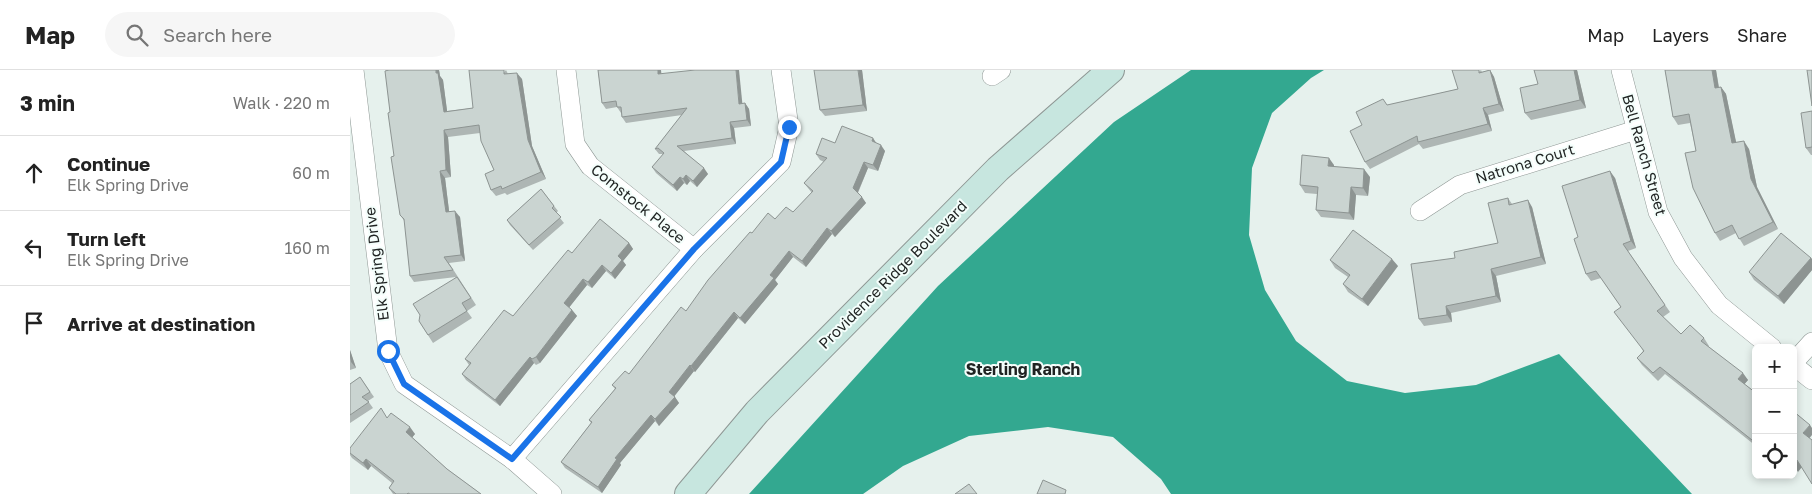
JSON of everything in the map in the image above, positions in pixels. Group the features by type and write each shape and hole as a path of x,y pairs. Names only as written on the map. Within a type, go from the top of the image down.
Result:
{"street":[{"name":"Elk Spring Drive","path":"354,70 388,351 404,384 512,459 552,494"},
{"name":"Comstock Place","path":"566,70 575,144 590,166 694,249"},
{"path":"512,459 694,249 781,162 789,127 781,70"},
{"name":"Providence Ridge Boulevard","path":"688,494 757,412 998,169 1111,70"},
{"name":"Bell Ranch Street","path":"1621,70 1658,212 1682,258 1719,305 1767,344"},
{"name":"Natrona Court","path":"1420,211 1460,185 1636,130"},
{"path":"1797,359 1812,342"},
{"path":"1797,367 1812,380"}],"shaded area":[{"path":"1191,70 1324,70 1311,78 1272,113 1252,168 1249,235 1265,290 1296,341 1347,381 1405,393 1476,385 1559,354 1692,494 1171,494 1161,479 1113,437 1048,427 969,436 903,466 863,494 749,494 938,286 1114,122"}],"building":[{"path":"436,70 444,112 473,108 469,70 504,70 504,74 517,73 528,140 541,172 502,189 501,186 491,190 485,174 494,170 481,141 479,125 444,130 446,170 440,171 446,212 455,211 461,255 444,257 453,270 410,276 404,219 400,215 391,157 394,156 385,71"},
{"path":"598,70 658,70 658,74 695,70 736,70 739,104 745,103 747,120 730,122 732,138 677,146 704,168 693,181 686,175 683,179 680,177 673,185 652,167 664,153 658,148 655,149 687,108 622,117 621,107 617,107 616,101 602,103"},
{"path":"814,70 858,70 863,105 820,110"},
{"path":"1452,70 1479,70 1479,73 1490,70 1499,104 1483,108 1488,124 1418,142 1417,136 1365,162 1350,131 1362,125 1356,112 1383,99 1387,105 1458,89"},
{"path":"1534,70 1574,70 1580,100 1525,113 1520,88 1538,84"},
{"path":"1665,70 1712,70 1715,88 1721,87 1732,143 1744,141 1751,179 1773,222 1739,239 1732,225 1715,233 1693,188 1685,153 1696,151 1689,114 1673,117"},
{"path":"1807,70 1812,70 1812,106"},
{"path":"1812,111 1812,147 1806,148 1801,113"},
{"path":"842,126 873,138 872,141 881,145 873,165 864,162 853,188 862,197 831,231 827,228 802,261 789,251 770,275 774,278 740,318 734,312 669,392 675,397 655,419 651,415 615,458 617,459 598,487 561,462 592,422 589,420 616,388 612,385 625,371 629,374 681,307 686,311 708,280 750,232 752,233 768,213 775,219 786,207 793,212 813,191 804,183 827,158 816,154 822,138 835,143"},
{"path":"1302,155 1329,158 1328,166 1364,169 1363,188 1351,187 1349,213 1316,210 1318,187 1300,185"},
{"path":"1610,171 1631,241 1623,244 1665,305 1657,311 1681,334 1690,325 1704,338 1701,341 1743,373 1738,379 1752,390 1752,440 1660,367 1653,373 1637,358 1644,351 1614,312 1621,307 1596,271 1586,274 1574,239 1578,237 1562,186"},
{"path":"541,189 554,206 552,208 561,217 529,245 507,220"},
{"path":"1508,198 1509,205 1528,200 1541,257 1491,269 1496,296 1446,306 1447,315 1419,319 1411,264 1455,258 1454,252 1498,243 1488,203"},
{"path":"600,219 629,243 618,256 622,260 611,273 602,265 588,282 583,279 564,303 572,310 536,357 532,359 530,357 495,400 462,374 471,363 465,359 504,310 513,316 568,250 572,253"},
{"path":"1353,230 1392,259 1362,299 1343,284 1350,275 1330,260"},
{"path":"1781,233 1811,258 1778,296 1749,272"},
{"path":"457,277 471,298 462,303 467,311 428,335 419,321 420,315 413,304"},
{"path":"360,377 370,392 362,397 369,402 350,415 350,384"},
{"path":"381,408 387,418 391,413 410,427 406,432 447,469 481,494 396,494 389,488 394,481 366,459 363,463 350,453 350,448"},
{"path":"1797,414 1810,425 1803,433 1812,440 1812,484 1797,460"},
{"path":"1043,480 1066,490 1065,494 1037,494"},
{"path":"969,484 977,494 955,494"}],"district":[{"name":"Sterling Ranch","path":"1023,369"}],"route":[{"path":"388,351 404,384 512,459 694,249 781,162 789,127"}]}
